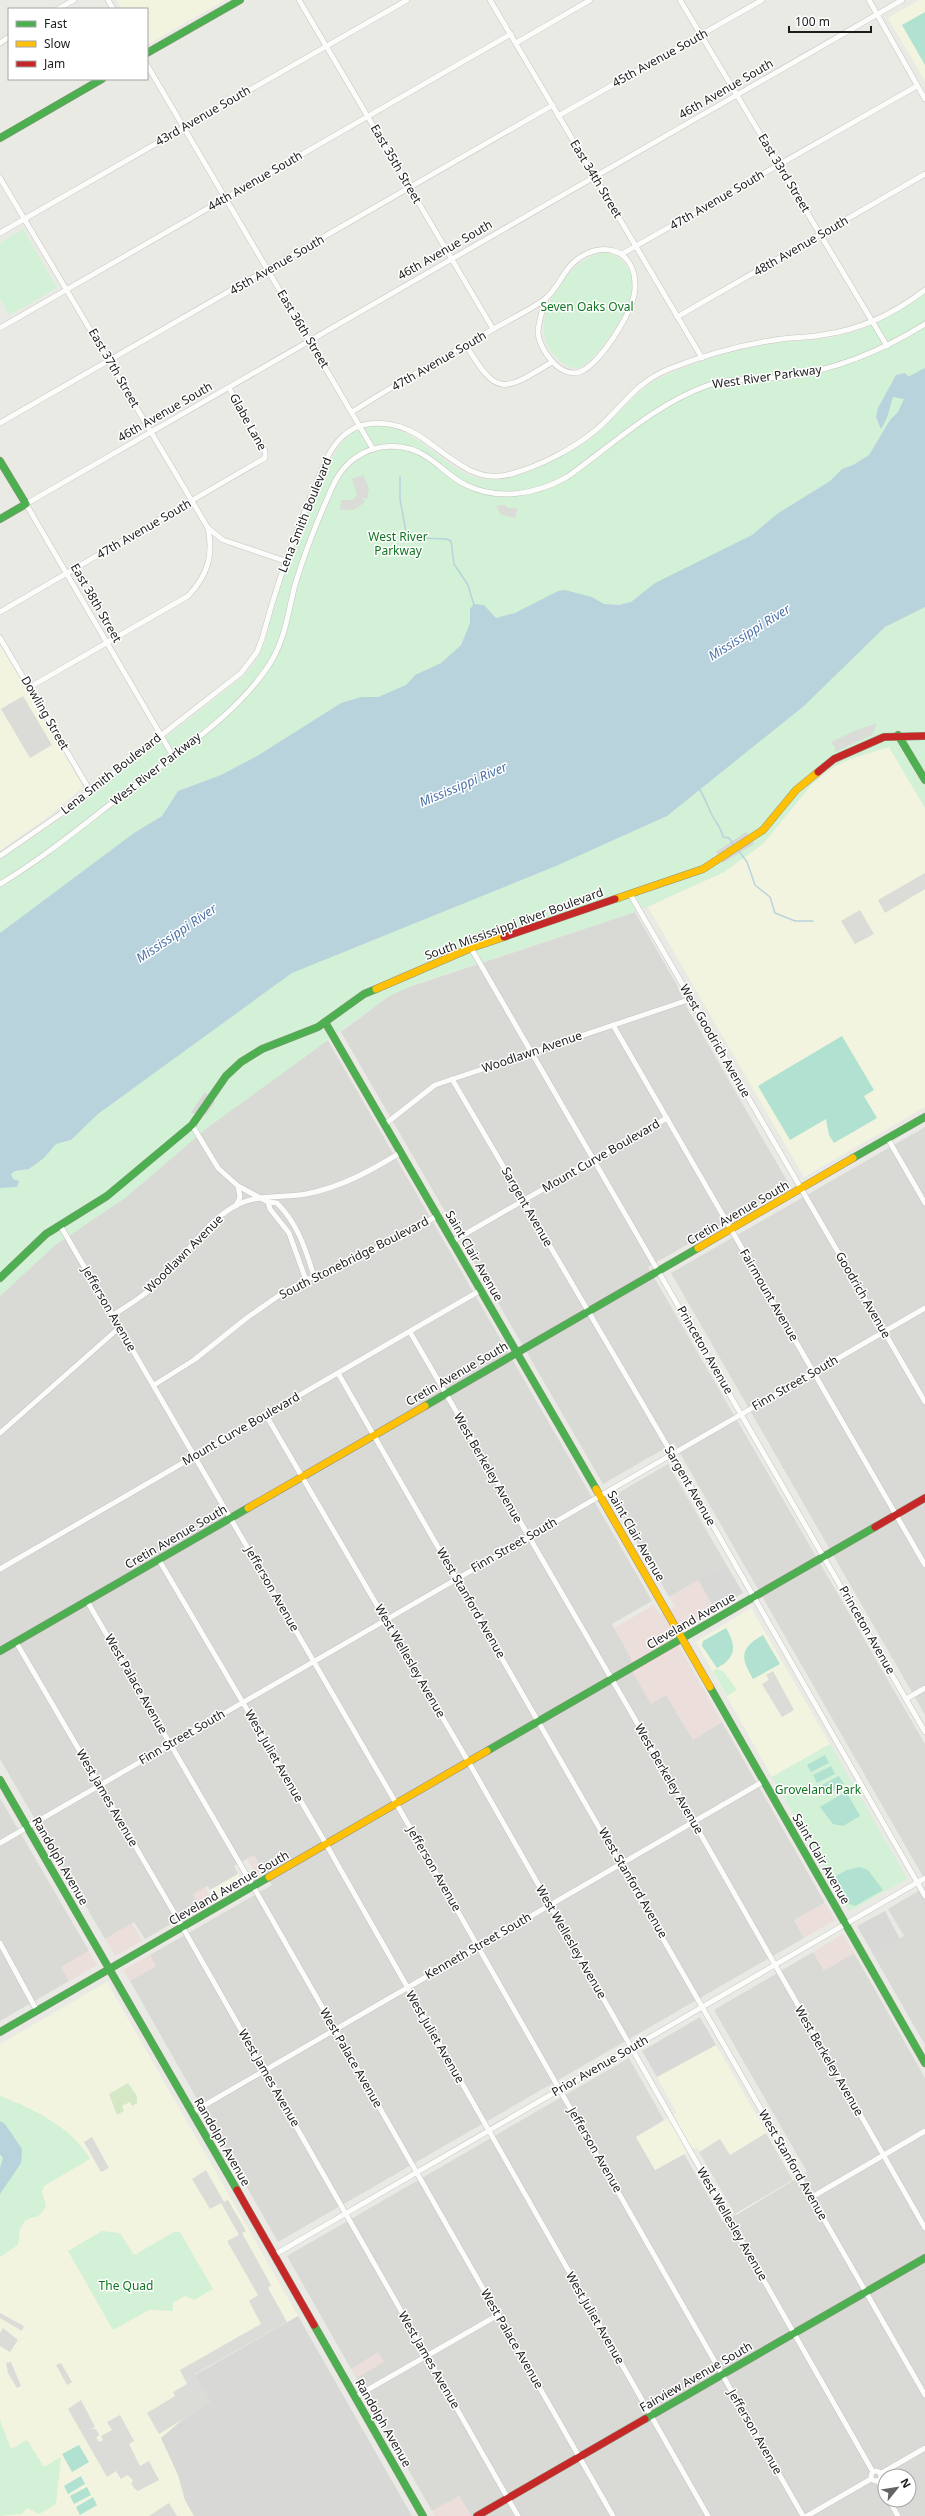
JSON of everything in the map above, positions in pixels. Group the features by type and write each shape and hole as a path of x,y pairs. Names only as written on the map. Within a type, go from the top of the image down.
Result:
{"street":[{"path":"60,8 74,0"},
{"path":"148,52 240,0"},
{"name":"East 35th Street","path":"299,0 493,329"},
{"name":"43rd Avenue South","path":"0,233 407,0"},
{"name":"East 34th Street","path":"490,0 702,358"},
{"path":"516,43 590,0"},
{"name":"East 33rd Street","path":"680,0 887,346"},
{"name":"45th Avenue South","path":"558,116 762,0"},
{"path":"868,0 925,99"},
{"name":"46th Avenue South","path":"0,519 902,0"},
{"name":"44th Avenue South","path":"0,328 511,34"},
{"name":"East 36th Street","path":"148,68 373,449"},
{"path":"0,138 100,80"},
{"name":"47th Avenue South","path":"622,254 917,86"},
{"name":"45th Avenue South","path":"0,423 410,189 553,105"},
{"name":"48th Avenue South","path":"677,317 925,174"},
{"name":"East 37th Street","path":"0,178 191,502 208,528 223,540 284,561"},
{"path":"606,248 622,254 633,274 636,288 625,316 609,345 600,357 581,372 565,370 552,362 543,349 538,332 546,298 569,266 587,253 594,249 606,248"},
{"path":"360,425 375,423 404,428 478,475 511,474 549,458 582,440 597,429 637,388 668,370 702,358 775,340 838,333 872,322 925,290"},
{"name":"47th Avenue South","path":"352,412 546,298"},
{"name":"West River Parkway","path":"0,884 41,857 172,756 230,709 270,664 279,647 309,541 331,489 344,467 359,455 373,449 390,446 416,451 426,456 455,479 477,489 507,494 529,493 553,485 567,477 664,407 705,386 731,380 784,377 826,369 887,346 925,324"},
{"path":"466,345 484,374 500,384 515,383 552,362"},
{"name":"Glabe Lane","path":"229,388 265,451 265,456"},
{"name":"Lena Smith Boulevard","path":"0,856 30,837 89,789 231,683 249,663 262,640 284,561 327,458 341,438 360,425"},
{"name":"47th Avenue South","path":"0,612 191,502 265,456"},
{"name":"East 38th Street","path":"0,461 172,756"},
{"path":"30,688 178,603 196,588 203,577 211,554 208,528"},
{"name":"Dowling Street","path":"0,638 89,789"},
{"path":"898,735 925,780"},
{"name":"South Mississippi River Boulevard","path":"0,1278 39,1240 107,1196 192,1125 226,1076 249,1056 273,1044 296,1037 325,1022 370,992 472,948 703,869 751,839 776,816 796,790 834,759 867,743 898,735 925,736"},
{"name":"West Goodrich Avenue","path":"630,894 801,1188"},
{"name":"Princeton Avenue","path":"472,948 925,1732"},
{"name":"Woodlawn Avenue","path":"384,1125 426,1092 452,1079 691,999"},
{"name":"Saint Clair Avenue","path":"325,1022 683,1638 925,2063"},
{"name":"Fairmount Avenue","path":"613,1025 730,1230 925,1565"},
{"name":"Sargent Avenue","path":"452,1079 672,1454 925,1896"},
{"name":"Cretin Avenue South","path":"0,1652 925,1117"},
{"name":"Mount Curve Boulevard","path":"453,1241 667,1118"},
{"path":"192,1125 218,1168 238,1186 268,1202 277,1203 292,1219 302,1238 314,1276"},
{"path":"888,1139 925,1203"},
{"name":"Woodlawn Avenue","path":"113,1315 154,1287 207,1228 236,1206 261,1198 282,1198 336,1187 365,1174 400,1153"},
{"path":"236,1206 240,1197 238,1186"},
{"name":"Goodrich Avenue","path":"801,1188 925,1402"},
{"path":"268,1202 270,1209 289,1233 306,1280"},
{"name":"South Stonebridge Boulevard","path":"154,1385 194,1360 266,1304 306,1280 400,1238 438,1216"},
{"name":"Jefferson Avenue","path":"60,1225 397,1803 803,2516"},
{"name":"Mount Curve Boulevard","path":"0,1569 481,1290"},
{"name":"Finn Street South","path":"0,1842 925,1308"},
{"path":"0,1434 120,1327"},
{"name":"West Berkeley Avenue","path":"410,1332 612,1679 925,2228"},
{"name":"West Stanford Avenue","path":"338,1373 622,1863 925,2395"},
{"name":"West Wellesley Avenue","path":"266,1415 469,1762 873,2472"},
{"name":"Cleveland Avenue","path":"469,1762 925,1498"},
{"name":"West Juliet Avenue","path":"159,1560 326,1844 708,2516"},
{"name":"West Palace Avenue","path":"87,1601 254,1887 613,2516"},
{"name":"West James Avenue","path":"16,1642 183,1928 518,2516"},
{"path":"906,1699 925,1688"},
{"name":"Cleveland Avenue South","path":"0,2032 469,1762"},
{"name":"Randolph Avenue","path":"0,1780 193,2112 423,2516"},
{"name":"Kenneth Street South","path":"193,2112 764,1781"},
{"name":"Prior Avenue South","path":"274,2255 925,1878"},
{"path":"0,1943 37,2011"},
{"path":"812,2197 925,2131"},
{"name":"Fairview Avenue South","path":"477,2516 925,2258"},
{"path":"356,2397 498,2315"},
{"path":"890,2468 925,2448"},
{"path":"807,2516 871,2479 873,2472 877,2473"},
{"path":"871,2479 877,2481"}],"shaded area":[{"path":"117,0 225,0 148,44 148,8 121,8"},
{"path":"919,0 925,0 925,81 888,18"},
{"path":"363,475 369,488 367,499 362,498 365,502 354,510 340,510 341,500 353,500 357,495 352,479"},
{"path":"505,505 507,508 518,508 515,518 501,515 496,506"},
{"path":"0,644 83,787 44,820 0,850"},
{"path":"23,696 52,745 30,758 1,709"},
{"path":"877,723 872,735 835,752 835,747 831,742 852,732"},
{"path":"889,747 925,808 925,1107 804,1177 648,907 724,872 763,844 812,784 832,768 850,759"},
{"path":"925,873 925,889 885,913 878,900"},
{"path":"860,910 874,934 855,944 841,921"},
{"path":"635,912 677,985 686,1006 790,1186 648,1267 925,1744 925,1880 674,1443 603,1484 341,1032 389,996 403,989"},
{"path":"327,1039 652,1601 612,1624 631,1658 634,1675 666,1695 693,1739 722,1722 825,1903 794,1920 804,1938 278,2242 130,1981 156,1966 150,1955 272,1885 254,1855 234,1866 238,1874 210,1890 208,1886 193,1894 200,1907 145,1939 134,1922 105,1939 0,1759 0,1296 55,1245 125,1198 207,1128"},
{"path":"925,1127 925,1715 671,1273"},
{"path":"668,1464 726,1564 669,1597 611,1497"},
{"path":"726,1564 743,1593 715,1609 698,1580"},
{"path":"698,1580 715,1609 672,1634 722,1722 693,1740 666,1695 651,1704 634,1675 631,1658 614,1628 654,1605 660,1615 675,1606 669,1597"},
{"path":"751,1608 830,1744 772,1777 696,1642"},
{"path":"773,1671 794,1710 782,1717 762,1684 769,1680 766,1675"},
{"path":"0,1798 89,1951 61,1967 69,1981 0,2021"},
{"path":"254,1855 263,1871 256,1875 247,1859"},
{"path":"238,1874 244,1882 215,1898 210,1890"},
{"path":"205,1887 212,1900 200,1907 193,1894"},
{"path":"925,1887 925,2045 873,1954 904,1936 888,1909"},
{"path":"825,1903 835,1920 804,1938 794,1920"},
{"path":"885,1911 900,1939 873,1954 857,1926"},
{"path":"132,1923 142,1941 115,1956 105,1939"},
{"path":"843,1934 854,1953 824,1971 813,1952"},
{"path":"89,1951 97,1965 69,1981 61,1967"},
{"path":"813,1952 824,1970 854,1953 925,2078 925,2516 471,2516 459,2496 432,2511 356,2378 383,2362 378,2353 351,2369 287,2256 629,2058 664,2120 636,2137 655,2170 684,2154 723,2222 807,2172 714,2010"},
{"path":"150,1955 156,1966 130,1981 123,1970"},
{"path":"107,1982 298,2316 195,2374 211,2402 161,2438 178,2475 185,2500 194,2516 0,2516 0,2044"},
{"path":"700,2017 716,2045 657,2077 642,2051"},
{"path":"716,2045 794,2180 736,2215 697,2147 655,2170 636,2137 677,2113 657,2077"},
{"path":"766,2133 793,2180 735,2214 699,2152 720,2139 730,2155"},
{"path":"92,2137 109,2168 101,2172 84,2142"},
{"path":"206,2170 224,2202 228,2200 246,2231 242,2233 271,2285 268,2288 287,2322 195,2374 211,2402 159,2434 147,2413 175,2396 173,2392 187,2384 180,2370 261,2324 249,2301 258,2295 227,2241 239,2235 221,2203 210,2209 192,2179"},
{"path":"0,2313 24,2326 22,2331 0,2318"},
{"path":"298,2316 412,2516 194,2516 185,2500 178,2475 161,2438 182,2420 210,2402 195,2375"},
{"path":"3,2328 18,2340 10,2352 0,2346 0,2333"},
{"path":"378,2352 384,2362 356,2378 351,2369"},
{"path":"11,2362 21,2386 17,2388 8,2373 6,2363"},
{"path":"61,2363 72,2382 67,2385 56,2365"},
{"path":"81,2400 95,2427 91,2429 96,2429 99,2435 96,2438 99,2442 103,2440 101,2436 112,2430 107,2422 120,2415 134,2441 129,2444 140,2466 149,2461 159,2480 138,2491 131,2483 133,2481 131,2478 127,2475 121,2479 116,2471 107,2477 68,2409"},
{"path":"459,2496 471,2516 435,2516 432,2511"},
{"path":"169,2503 177,2516 149,2516"}],"green space":[{"path":"925,12 925,65 902,25"},
{"path":"23,229 57,288 9,315 0,299 0,243"},
{"name":"Seven Oaks Oval","path":"605,252 616,256 628,269 631,275 633,288 631,297 627,308 604,345 595,355 579,368 569,367 557,358 547,345 544,329 546,312 553,295 576,266 591,257"},
{"name":"West River Parkway","path":"925,294 925,368 908,376 905,373 896,376 876,417 880,424 887,418 893,397 904,399 898,412 890,420 869,455 853,465 842,469 830,481 777,514 752,535 655,583 631,602 619,605 604,604 592,597 558,591 515,613 496,618 492,612 469,614 470,623 461,645 441,663 415,675 406,685 378,697 361,697 341,703 257,756 221,775 178,791 162,816 134,833 0,933 0,860 64,816 243,677 258,658 266,640 280,583 296,537 329,463 341,445 351,434 368,426 385,426 401,431 461,471 476,478 497,480 515,477 541,467 581,445 601,430 641,391 660,378 671,373 709,359 749,348 776,343 836,337 863,329 889,317"},
{"path":"925,607 925,808 889,747 850,759 832,768 812,784 763,844 724,872 635,912 419,983 389,996 207,1128 125,1198 55,1245 0,1296 0,1188 8,1188 13,1179 10,1174 15,1171 29,1169 44,1158 56,1144 71,1140 98,1114 292,973 556,866 667,816 804,706 885,627"},
{"path":"842,1036 874,1090 864,1096 877,1118 834,1143 829,1135 826,1119 790,1140 758,1086"},
{"path":"726,1628 732,1640 733,1651 728,1660 717,1668 702,1646 703,1641"},
{"path":"763,1635 780,1664 753,1679 746,1665 744,1654 750,1644"},
{"path":"716,1669 723,1671 737,1690 727,1696 713,1671"},
{"name":"Groveland Park","path":"830,1744 907,1879 849,1911 772,1777"},
{"path":"825,1755 829,1763 811,1772 807,1765"},
{"path":"831,1766 835,1774 817,1783 813,1775"},
{"path":"839,1776 844,1784 825,1795 820,1786"},
{"path":"842,1794 848,1795 860,1816 843,1826 833,1824 820,1807"},
{"path":"860,1867 868,1870 883,1890 855,1906 849,1904 834,1877 847,1870"},
{"path":"128,2083 137,2096 137,2103 132,2106 130,2102 122,2106 124,2111 117,2115 109,2094"},
{"path":"0,2096 51,2120 83,2148 90,2159 44,2186 42,2192 46,2206 43,2211 38,2216 24,2222 20,2229 18,2245 0,2257"},
{"name":"The Quad","path":"102,2231 120,2233 134,2255 174,2232 180,2232 213,2289 194,2300 185,2296 173,2303 173,2311 149,2310 113,2330 68,2251"},
{"path":"0,2420 11,2449 27,2440 44,2467 61,2457 56,2504 39,2514 27,2508 22,2514 0,2516"},
{"path":"79,2445 89,2462 72,2472 62,2454"},
{"path":"81,2476 85,2484 68,2494 64,2486"},
{"path":"87,2487 91,2495 74,2504 70,2496"},
{"path":"93,2497 97,2505 80,2515 76,2507"}],"water":[{"name":"Mississippi River","path":"925,368 925,607 885,627 804,706 667,816 556,866 292,973 98,1114 71,1140 56,1144 44,1158 29,1169 15,1171 11,1174 13,1179 19,1181 17,1187 0,1188 0,933 134,833 162,816 178,791 221,775 257,756 341,703 361,697 378,697 406,685 415,675 441,663 461,645 470,623 470,609 474,604 484,605 496,618 515,613 558,591 565,590 592,597 604,604 619,605 631,602 655,583 752,535 777,514 830,481 842,469 853,465 869,455 890,420 898,412 904,399 893,397 887,418 881,429 876,417 878,408 896,375 905,373 908,376"},
{"path":"0,2121 5,2124 22,2149 21,2163 0,2194 0,2168 3,2158 0,2154"}],"pier":[{"path":"746,832 754,844 723,863 716,852"},
{"path":"205,1092 215,1102 206,1115 191,1113"}],"waterway":[{"path":"400,477 400,499 406,532 420,538 446,539 451,541 454,564 468,585 474,605"},
{"path":"700,790 720,828 723,837 729,838 734,845"},
{"path":"738,850 747,862 755,885 770,897 775,913 795,921 813,921"}],"traffic: fast":[{"path":"148,52 240,0"},
{"path":"0,138 100,80"},
{"path":"0,461 26,504 0,519"},
{"path":"898,735 925,780"},
{"path":"0,1278 46,1234 107,1196 192,1125 226,1076 241,1062 262,1049 318,1027 364,994 376,989"},
{"path":"325,1022 596,1489"},
{"path":"853,1158 925,1117"},
{"path":"425,1406 698,1248"},
{"path":"0,1651 248,1508"},
{"path":"487,1751 875,1527"},
{"path":"710,1687 925,2063"},
{"path":"0,1780 237,2190"},
{"path":"0,2032 269,1877"},
{"path":"645,2419 925,2258"},
{"path":"314,2325 423,2516"}],"traffic: slow":[{"path":"615,899 703,869 763,830 796,790 818,772"},
{"path":"376,989 471,948 504,937"},
{"path":"698,1248 853,1158"},
{"path":"248,1508 425,1406"},
{"path":"596,1489 710,1687"},
{"path":"269,1877 487,1751"}],"traffic: jam":[{"path":"818,772 834,759 884,737 925,736"},
{"path":"504,937 615,899"},
{"path":"875,1527 925,1498"},
{"path":"237,2190 314,2325"},
{"path":"477,2516 645,2419"}]}
